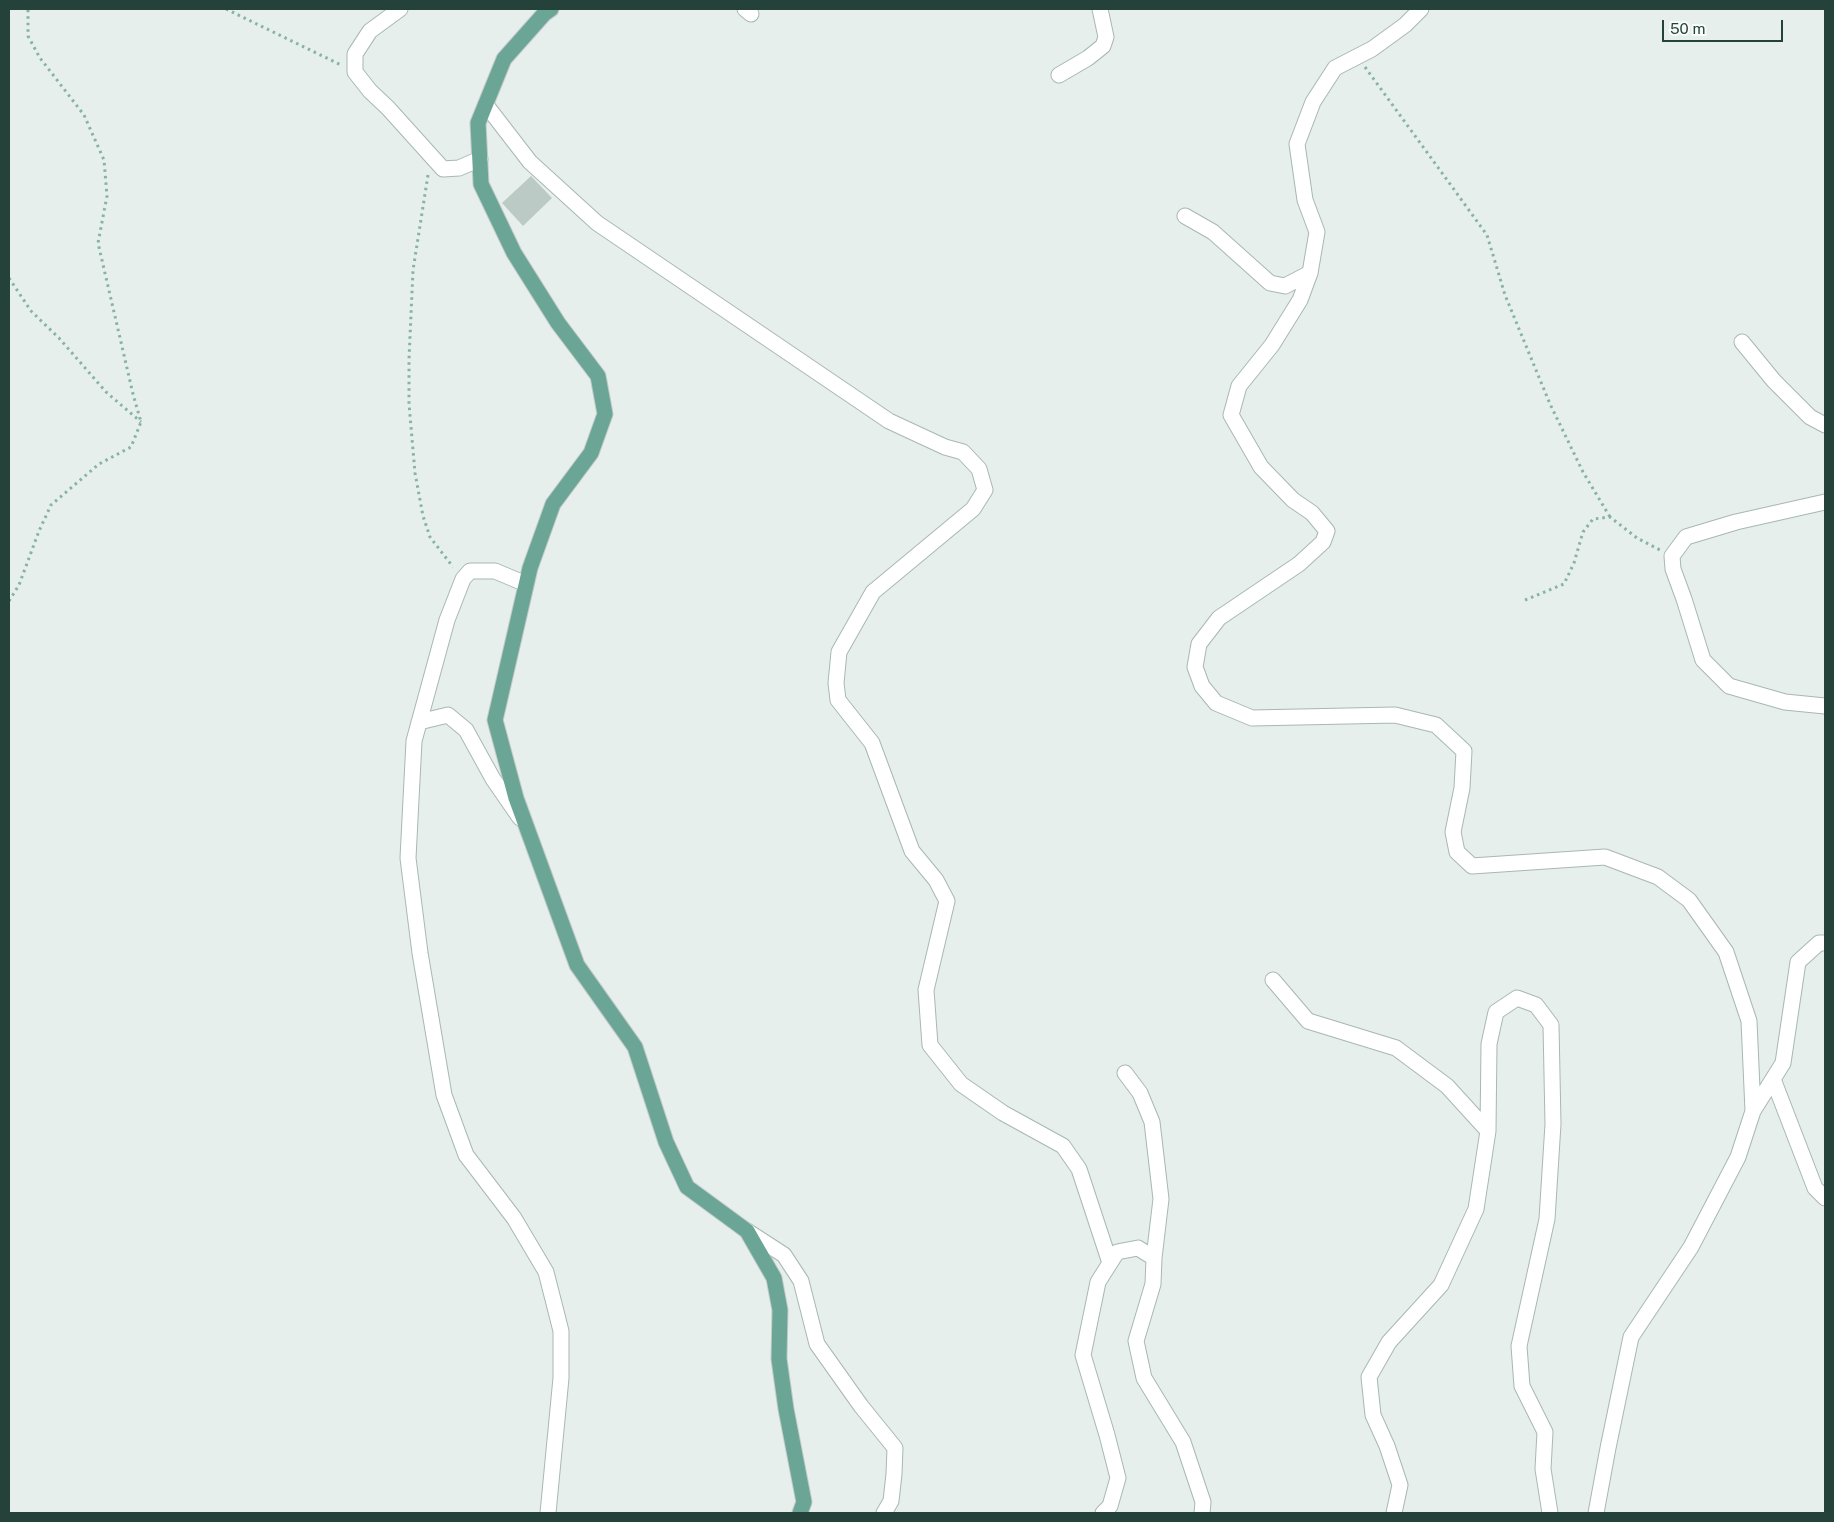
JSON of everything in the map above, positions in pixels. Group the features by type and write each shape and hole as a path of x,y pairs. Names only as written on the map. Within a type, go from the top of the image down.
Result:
{"main road":[{"path":"552,9 544,14 504,59 478,123 481,184 514,253 558,323 598,376 605,414 591,453 553,504 530,568 495,720 516,798 577,965 635,1046 666,1142 687,1187 748,1231 774,1278 780,1310 779,1359 786,1409 804,1502 800,1513"}],"street":[{"path":"400,9 370,31 354,54 355,72 370,91 388,108 443,169 459,168 480,159"},
{"path":"1059,74 1088,58 1103,46 1106,37 1100,9"},
{"path":"1421,9 1405,25 1372,49 1335,68 1313,102 1298,144 1305,200 1317,232 1310,273 1300,300 1272,345 1239,386 1231,415 1261,467 1293,500 1312,513 1327,531 1323,542 1300,564 1219,618 1199,644 1196,667 1202,686 1216,703 1252,718 1395,715 1436,725 1464,751 1462,788 1454,832 1457,852 1472,866 1605,857 1658,877 1689,900 1726,952 1749,1021 1753,1111"},
{"path":"486,105 530,162 597,223 889,421 944,447 964,452 979,469 985,490 973,509 873,592 839,652 836,683 838,700 872,743 912,851 936,880 947,901 926,990 930,1045 961,1084 1003,1112 1063,1146 1079,1169 1110,1263"},
{"path":"1185,216 1212,232 1270,283 1285,286 1310,273"},
{"path":"1742,342 1774,381 1810,418 1825,425"},
{"path":"1825,502 1736,522 1686,537 1672,556 1673,569 1684,598 1702,660 1729,686 1785,702 1825,706"},
{"path":"526,584 495,571 470,571 462,579 447,620 414,741 408,858 420,953 444,1095 466,1155 514,1218 546,1272 561,1331 561,1378 548,1513"},
{"path":"420,722 448,715 466,730 493,779 526,826"},
{"path":"1596,1513 1631,1338 1691,1247 1738,1157 1753,1111 1783,1063 1798,962 1819,944 1825,944"},
{"path":"1273,980 1308,1021 1396,1048 1447,1086 1488,1131"},
{"path":"1394,1513 1400,1485 1387,1446 1372,1415 1369,1377 1389,1342 1441,1285 1476,1209 1488,1131 1489,1044 1496,1012 1517,998 1536,1005 1551,1026 1553,1124 1547,1219 1519,1346 1522,1386 1545,1432 1543,1469 1550,1513"},
{"path":"1126,1073 1140,1093 1152,1122 1161,1199 1153,1284 1136,1340 1144,1378 1182,1442 1203,1502 1202,1513"},
{"path":"1773,1079 1815,1188 1825,1198"},
{"path":"748,1231 784,1254 801,1281 817,1344 861,1406 895,1448 891,1501 884,1513"},
{"path":"1103,1513 1110,1506 1118,1478 1108,1435 1083,1355 1098,1282 1117,1252 1138,1248 1154,1258"}],"path":[{"path":"9,601 19,584 51,505 99,464 131,447 141,422 98,243 107,196 104,160 84,115 40,58 28,36 28,9"},
{"path":"226,9 355,72"},
{"path":"1357,57 1487,235 1505,295 1550,404 1582,472 1610,517 1616,524 1637,538 1672,556"},
{"path":"432,157 413,270 409,404 415,473 423,516 430,537 462,579"},
{"path":"9,278 31,311 59,338 106,392 141,422"},
{"path":"1524,600 1564,584 1574,563 1583,532 1593,519 1610,517"}],"building":[{"path":"531,176 552,198 523,226 502,203"}]}
